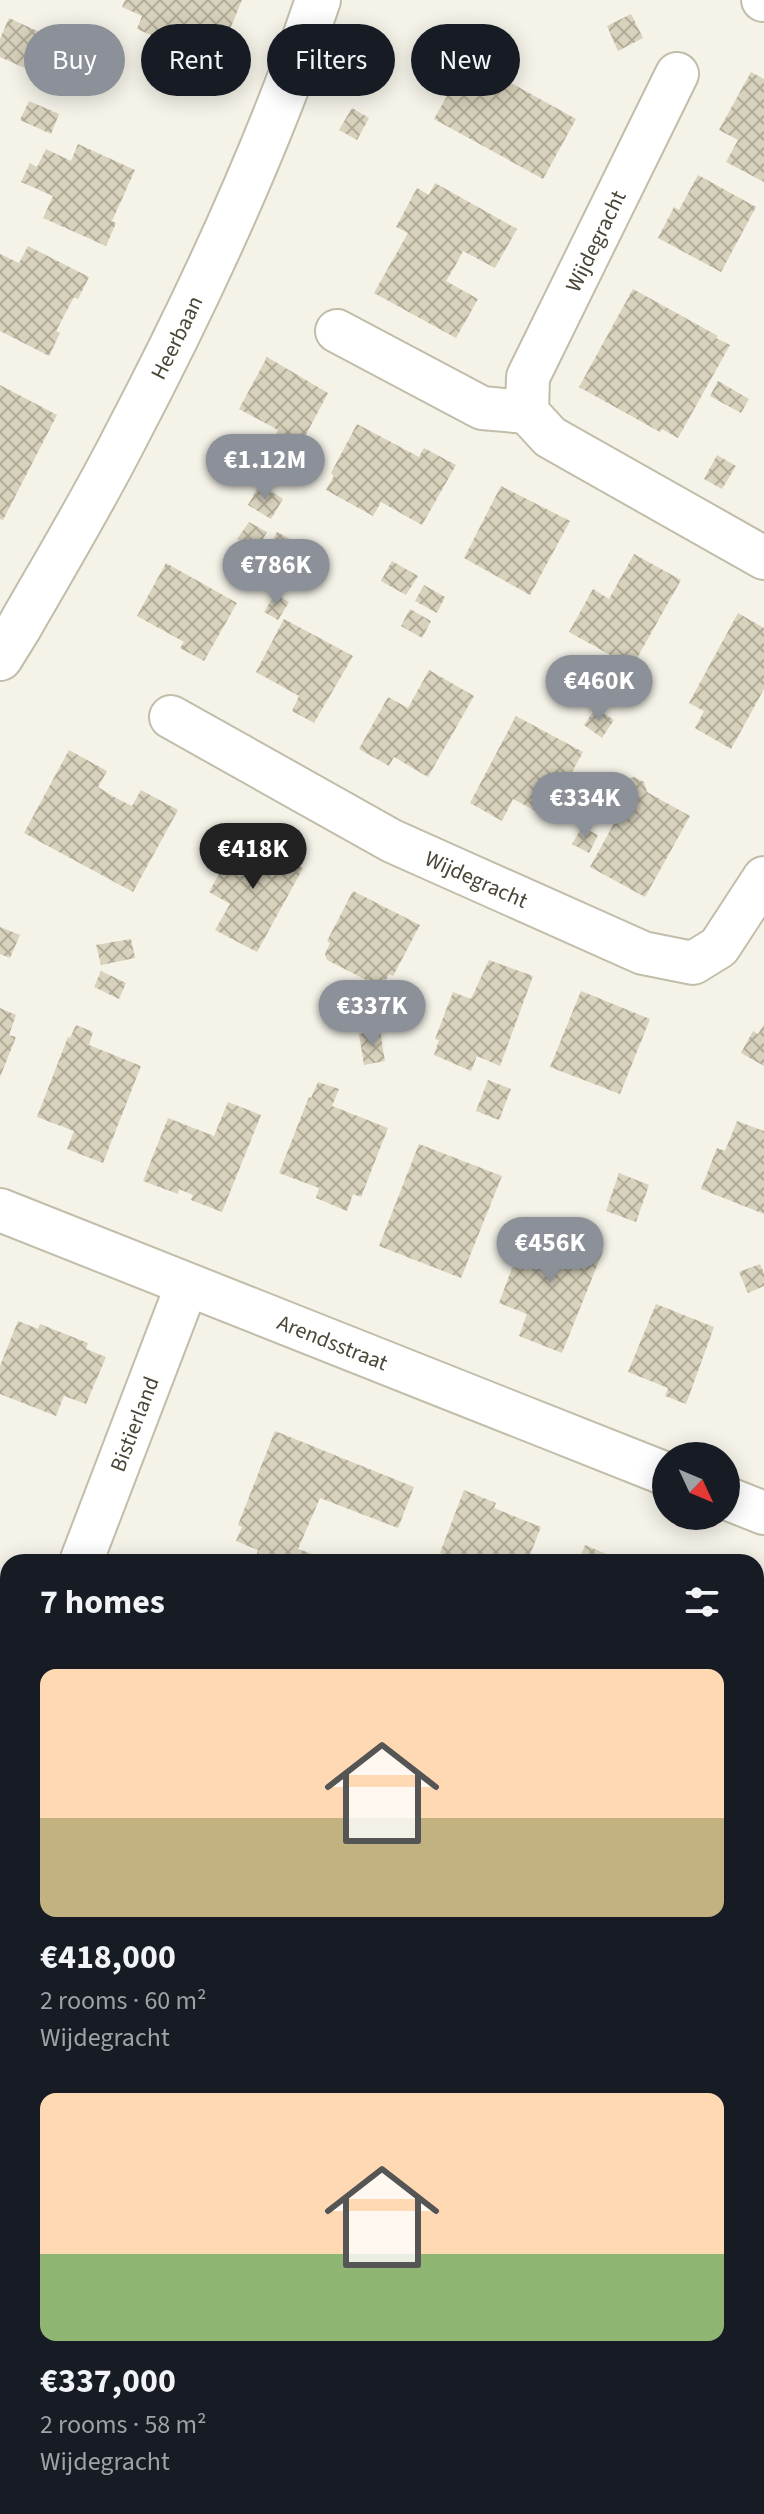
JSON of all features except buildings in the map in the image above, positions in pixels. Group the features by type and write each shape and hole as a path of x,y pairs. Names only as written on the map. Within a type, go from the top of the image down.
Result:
{"street":[{"name":"Heerbaan","path":"0,658 125,439 211,264 292,79 318,0"},
{"name":"Wijdegracht","path":"527,412 528,377 677,74"},
{"path":"337,331 482,408 527,412 550,437 764,558"},
{"name":"Wijdegracht","path":"171,717 392,841 643,953 693,963 719,947 764,878"},
{"name":"Arendsstraat","path":"0,1210 652,1468"},
{"name":"Bistierland","path":"84,1554 187,1285"},
{"path":"740,1504 764,1513"}]}
